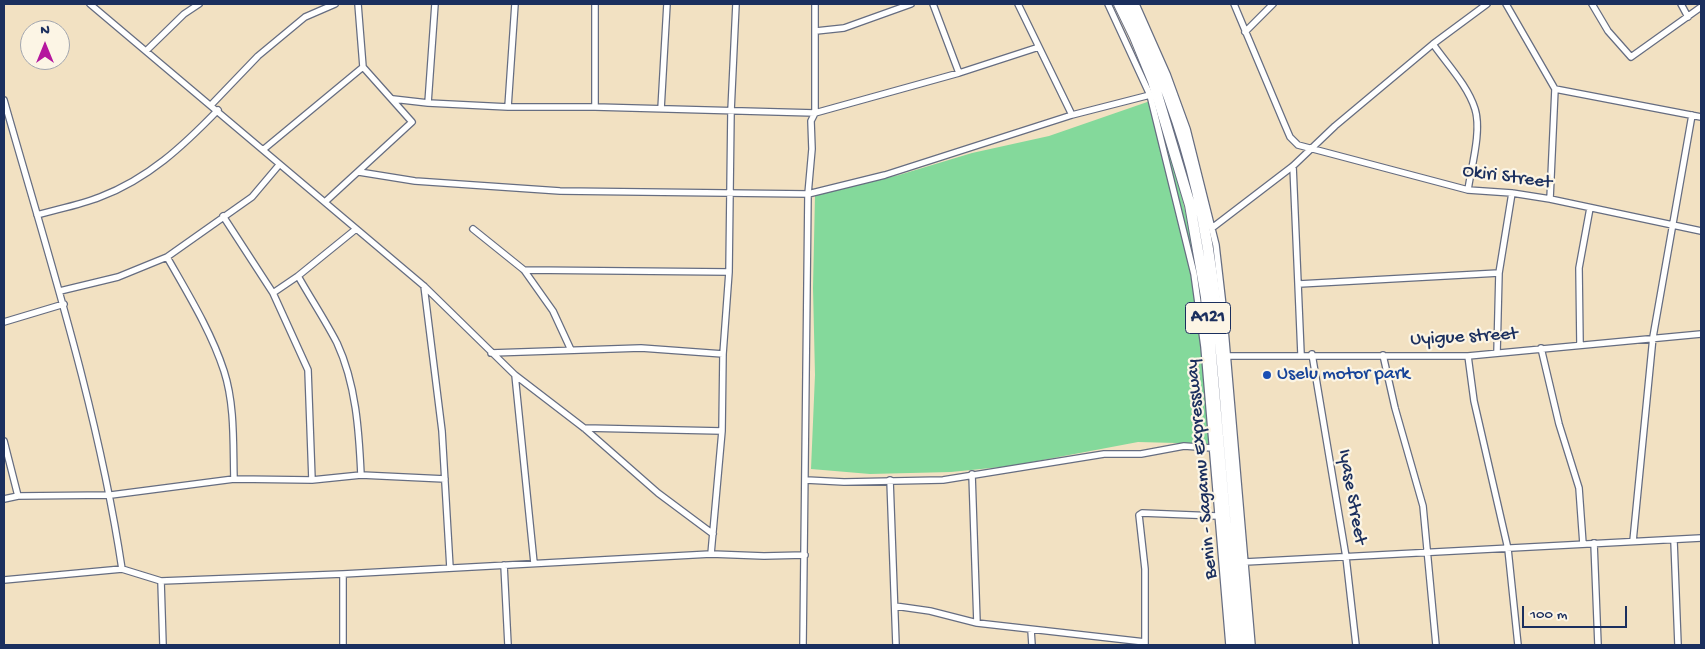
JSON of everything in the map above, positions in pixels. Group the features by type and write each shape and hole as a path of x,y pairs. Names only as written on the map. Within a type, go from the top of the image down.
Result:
{"highway":[{"name":"Benin - Sagamu Expressway","path":"1119,4 1153,81 1190,205 1206,297 1236,645"},
{"name":"A121","path":"1128,4 1150,50 1182,137 1210,257 1222,367 1246,645"}],"street":[{"path":"90,4 264,148 279,165 326,201 356,230 424,286 515,375 584,428 658,493 713,534"},
{"path":"146,51 184,14 199,4"},
{"path":"211,105 258,56 298,23 335,4"},
{"path":"326,201 359,172 381,149 411,125 411,118 363,67 358,4"},
{"path":"428,103 435,4"},
{"path":"508,107 514,4"},
{"path":"595,4 595,107"},
{"path":"661,109 667,4"},
{"path":"711,554 722,431 723,354 729,272 731,111 736,4"},
{"path":"803,645 808,194 812,149 811,121 815,113 815,4"},
{"path":"816,31 844,28 911,4"},
{"path":"933,4 959,74"},
{"path":"1018,4 1072,115"},
{"path":"1108,4 1150,95 1194,274 1204,347 1228,645"},
{"path":"1136,4 1167,74 1186,129 1212,228 1224,306 1252,645"},
{"name":"Okiri Street","path":"1234,4 1290,137 1298,145 1468,190 1512,193 1550,199 1701,231"},
{"path":"1245,32 1273,4"},
{"path":"1473,4 1477,9"},
{"path":"1212,228 1293,166 1310,148 1433,44 1486,4"},
{"path":"1506,4 1555,89 1550,199"},
{"path":"1592,4 1608,31 1631,58 1701,7"},
{"path":"1681,4 1688,16"},
{"path":"1433,44 1470,98 1476,110 1477,129 1468,190"},
{"path":"393,99 428,103 508,107 595,107 815,113 959,74 1039,47"},
{"path":"264,148 363,67"},
{"path":"1555,89 1701,117"},
{"path":"359,172 415,181 560,191 808,194 885,174 1072,115 1150,95"},
{"path":"4,100 64,304 111,495 122,569"},
{"path":"37,215 101,197 146,174 181,149 218,110"},
{"path":"1633,541 1653,337 1692,115"},
{"path":"60,291 118,277 168,257 252,197 279,165"},
{"path":"1293,166 1301,354"},
{"path":"1497,353 1500,273 1512,193"},
{"path":"1580,344 1579,268 1590,208"},
{"path":"223,216 273,294 308,370 312,480"},
{"path":"473,229 524,270 553,311 571,350"},
{"path":"273,294 356,230"},
{"path":"168,257 206,326 224,372 232,407 234,479"},
{"path":"524,270 729,272"},
{"path":"1299,284 1500,273"},
{"path":"298,276 337,344 350,382 359,429 361,476"},
{"path":"424,286 442,431 450,568"},
{"path":"4,322 64,304"},
{"name":"Uyigue street","path":"1228,356 1312,354 1468,356 1653,337 1701,334"},
{"path":"491,353 641,348 723,354"},
{"path":"1541,348 1559,424 1579,488 1583,544"},
{"name":"Iyase Street","path":"1312,354 1346,558 1356,645"},
{"path":"1383,355 1395,408 1423,506 1436,645"},
{"path":"1468,356 1474,401 1508,549 1518,645"},
{"path":"515,375 534,563"},
{"path":"584,428 722,431"},
{"path":"4,441 18,496"},
{"path":"806,480 844,482 943,480 972,474 1054,464 1104,454 1140,454 1184,446 1212,448"},
{"path":"972,474 978,623"},
{"path":"4,499 18,496 111,495 234,479 312,480 361,476 445,479"},
{"path":"890,480 896,645"},
{"path":"895,606 930,611 978,623 1031,630 1100,635 1145,644 1145,570 1139,515 1142,513 1217,516"},
{"path":"1245,562 1701,538"},
{"path":"1674,540 1678,645"},
{"path":"1594,543 1598,645"},
{"path":"4,580 122,569 161,580 343,574 711,554 805,555"},
{"path":"504,564 508,645"},
{"path":"343,574 343,645"},
{"path":"161,580 163,645"},
{"path":"1031,630 1032,645"}],"green space":[{"path":"1153,100 1179,185 1199,275 1208,333 1215,444 1138,442 1011,466 951,472 870,474 811,469 815,375 813,288 815,195 899,175 972,153 1049,136"}],"place":[{"name":"Uselu motor park","path":"1267,375"}]}
